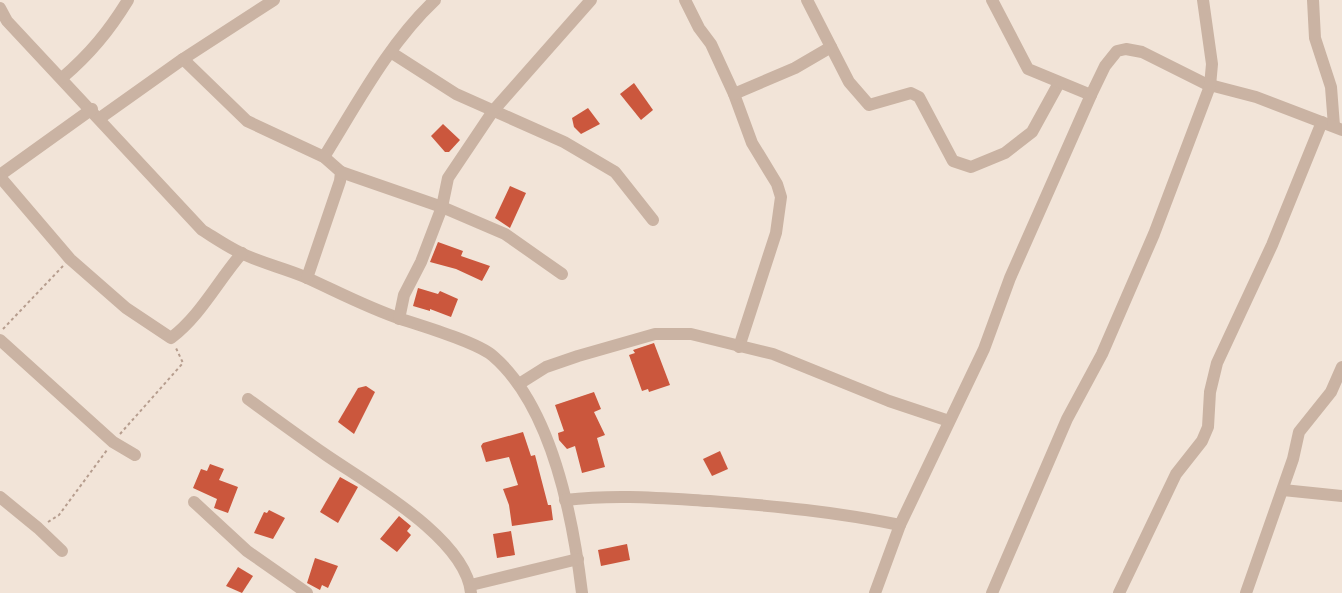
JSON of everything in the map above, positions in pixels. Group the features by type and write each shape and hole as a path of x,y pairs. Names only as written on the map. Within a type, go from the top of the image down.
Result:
{"street":[{"path":"62,78 87,57 106,34 128,0"},
{"path":"242,253 222,277 199,313 171,338 126,308 69,259 0,176 274,0"},
{"path":"324,158 372,80 421,13 435,0"},
{"path":"399,319 404,295 421,262 442,207 448,178 493,111 591,0"},
{"path":"685,0 699,28 711,44 734,94 752,143 777,184 781,197 776,233 739,347"},
{"path":"807,0 849,82 869,105 911,93 919,97 953,161 971,167 1005,153 1032,132 1059,83"},
{"path":"992,0 1028,69 1091,95"},
{"path":"992,593 1067,419 1102,354 1154,234 1210,86 1212,64 1203,0"},
{"path":"1119,593 1176,474 1202,441 1208,427 1209,392 1217,363 1272,245 1333,126 1330,87 1316,38 1313,0"},
{"path":"0,8 7,21 202,230 242,253 307,278 399,319 432,328 491,355 519,384 549,446 565,500 578,559 582,593"},
{"path":"734,94 795,68 831,47"},
{"path":"875,593 900,525 984,349 1010,278 1091,95 1113,56 1118,51 1126,49 1157,59 1210,86 1257,97 1333,126"},
{"path":"392,53 433,80 493,111 564,142 615,172 653,220"},
{"path":"183,58 247,121 324,158 341,172 442,207 505,234 562,274"},
{"path":"307,278 341,172"},
{"path":"519,384 546,367 655,334 691,334 773,354 889,401 949,421"},
{"path":"0,340 113,442 135,455"},
{"path":"1246,593 1283,490 1299,432 1330,392 1342,367"},
{"path":"248,399 372,487 405,506 446,546 462,567 471,589 578,559"},
{"path":"1283,490 1342,496"},
{"path":"565,500 622,495 665,497 847,513 900,525"},
{"path":"0,497 62,551"},
{"path":"194,502 247,551 307,593"}],"path":[{"path":"0,332 69,259"}],"building":[{"path":"634,83 653,110 641,120 620,94"},
{"path":"588,108 600,124 581,134 574,127 572,118"},
{"path":"443,124 460,140 449,152 445,152 431,136"},
{"path":"510,186 526,193 510,228 495,218"},
{"path":"438,242 463,251 461,256 490,266 482,281 456,269 430,262"},
{"path":"418,288 438,294 440,291 458,299 451,317 430,309 430,311 413,306"},
{"path":"654,343 670,385 649,392 648,389 642,391 629,355 635,353 633,350"},
{"path":"366,386 375,392 354,434 338,422 358,388"},
{"path":"594,392 601,409 594,412 605,435 597,438 605,467 582,473 575,446 567,449 559,440 558,433 564,431 555,405"},
{"path":"523,432 531,456 535,455 548,505 551,505 553,520 512,526 509,505 503,489 518,485 509,457 486,462 481,446 483,443"},
{"path":"720,451 728,469 712,476 703,459"},
{"path":"210,464 224,469 219,480 238,487 228,513 214,508 217,499 193,488 201,469 207,471"},
{"path":"340,477 358,487 338,523 320,512"},
{"path":"269,510 285,518 273,539 254,533 264,512 267,513"},
{"path":"399,516 411,526 407,531 411,535 397,552 380,539"},
{"path":"511,531 515,555 497,558 493,534"},
{"path":"627,544 630,560 601,566 598,550"},
{"path":"315,558 338,566 328,588 322,585 320,590 307,583"},
{"path":"238,567 253,576 242,593 226,586"}]}
